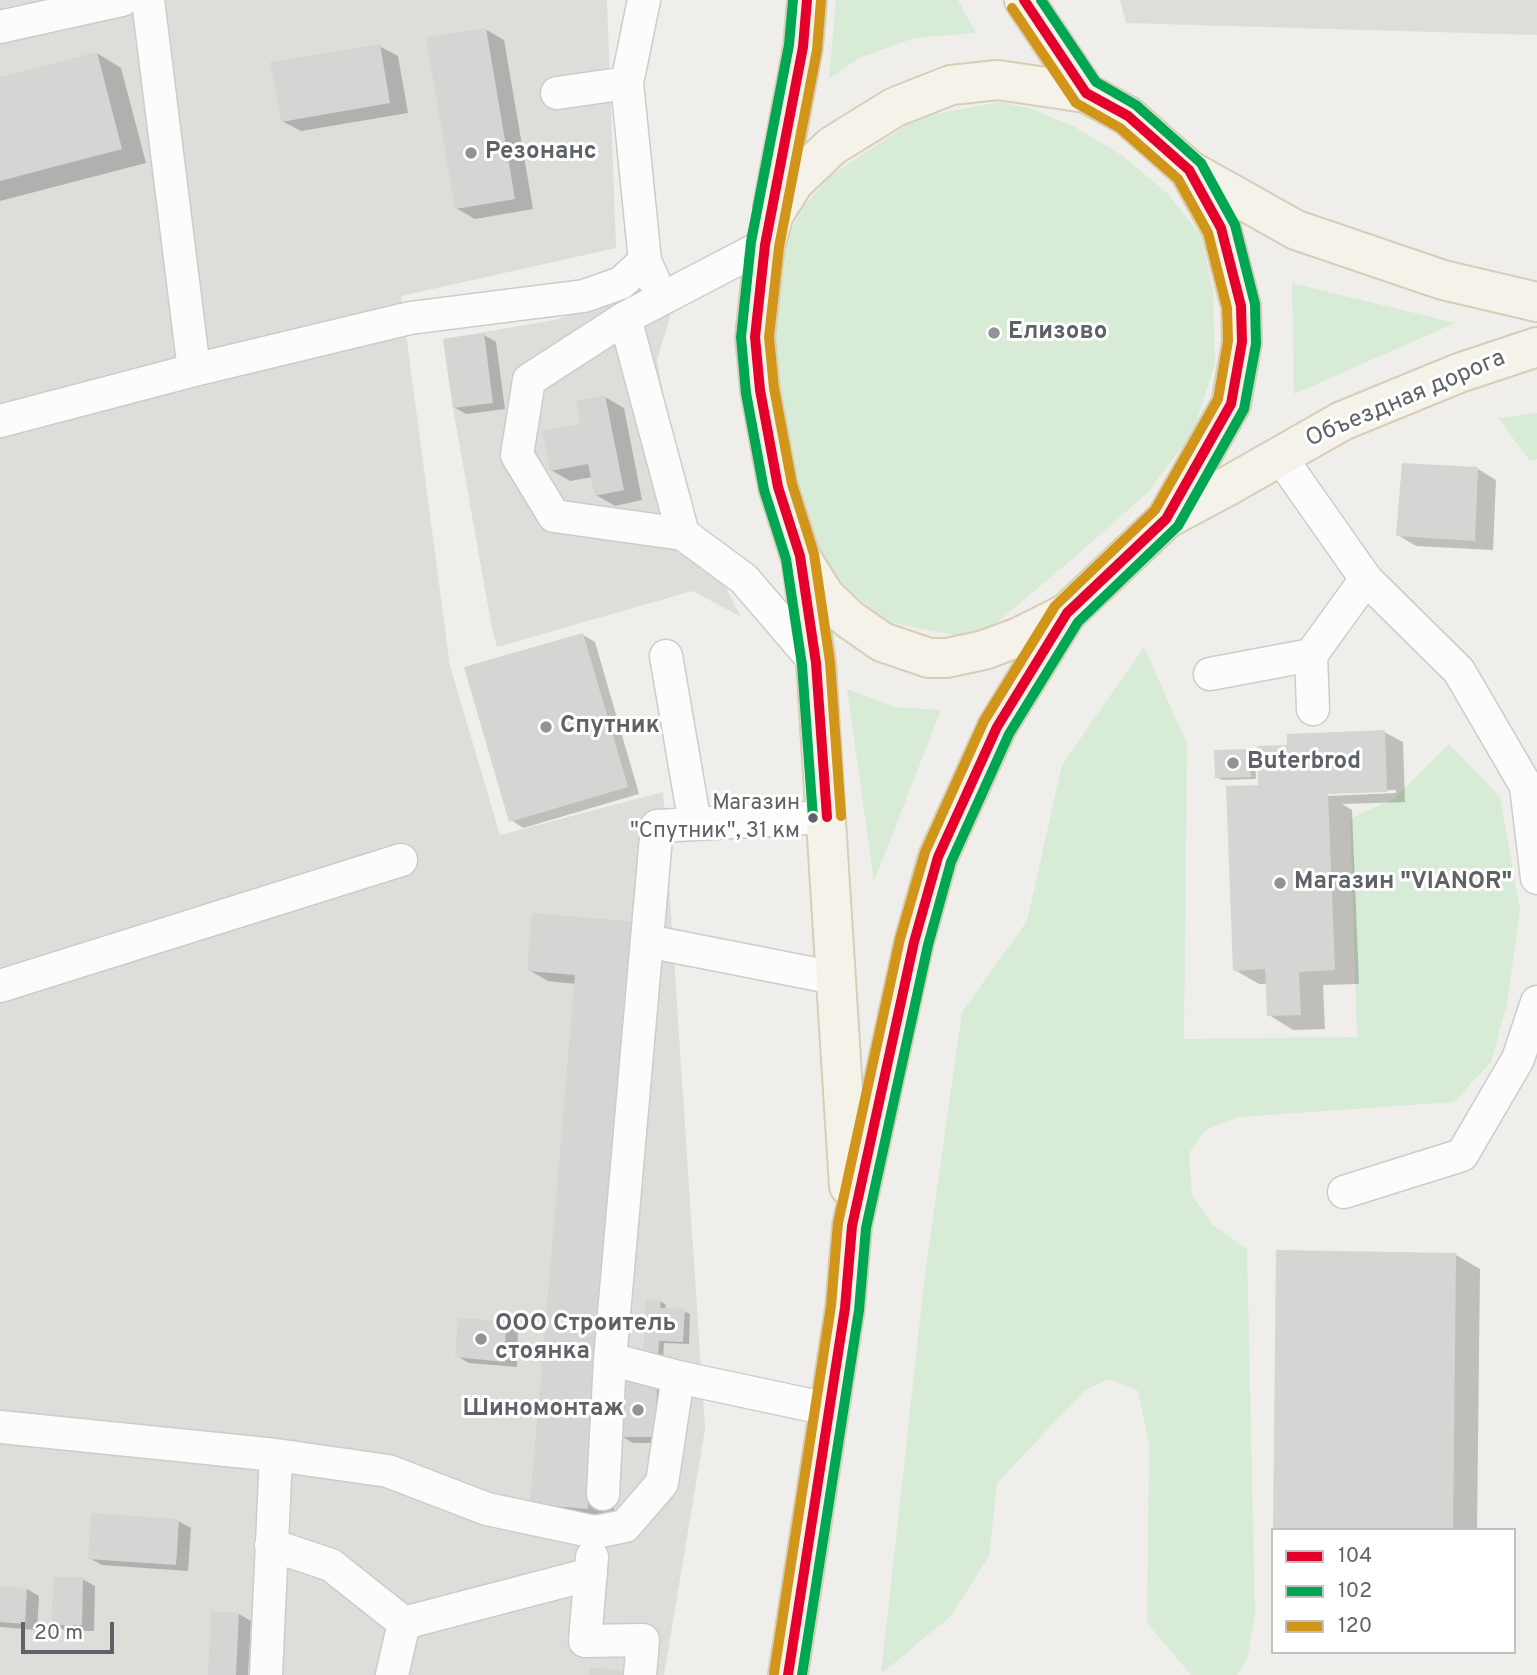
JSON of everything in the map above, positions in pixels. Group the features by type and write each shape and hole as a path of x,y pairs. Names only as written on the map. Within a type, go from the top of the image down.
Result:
{"main road":[{"path":"807,0 803,47 765,245 755,337 760,390 778,487 800,556 816,663 852,1226"},
{"path":"1024,0 1086,93"},
{"path":"765,245 774,214 794,182 832,146 895,107 951,85 998,80 1086,93 1128,116 1189,170 1296,230 1443,281 1537,302"},
{"path":"788,1675 845,1308 852,1226 914,942 938,857 997,727 1067,613 1166,519 1231,404 1242,342 1241,306 1220,228 1189,170"},
{"name":"Объездная дорога","path":"1166,519 1342,421 1459,373 1537,346"},
{"path":"800,556 825,596 849,619 883,642 929,658 947,658 984,650 1019,637 1067,613"}],"street":[{"path":"0,27 122,0"},
{"path":"148,0 194,370"},
{"path":"644,0 626,83 645,261 661,300"},
{"path":"557,93 626,83"},
{"path":"765,245 625,318 529,380 517,455 554,516 682,534 744,579 816,663"},
{"path":"0,421 194,370 410,318 584,296 621,283 645,261"},
{"path":"625,318 682,534"},
{"path":"1279,455 1366,579 1459,671 1526,786 1537,878"},
{"path":"1313,709 1311,655 1366,579"},
{"path":"1210,674 1311,655"},
{"path":"666,656 695,824"},
{"path":"603,1494 610,1359 657,826 827,817"},
{"path":"0,986 401,860"},
{"path":"647,941 835,978"},
{"path":"1344,1192 1462,1155 1518,1059 1537,1002"},
{"path":"610,1359 678,1377 828,1409"},
{"path":"0,1427 276,1455 388,1471 487,1509 594,1532 625,1526 662,1483 678,1377"},
{"path":"266,1675 276,1455"},
{"path":"594,1532 585,1641 643,1640 640,1675"},
{"path":"271,1545 331,1565 404,1623"},
{"path":"404,1623 591,1574"},
{"path":"392,1675 404,1623"}],"shaded area":[{"path":"0,0 607,0 616,248 401,296 450,666 500,835 663,792 705,1429 664,1675 0,1675"},
{"path":"1120,0 1537,0 1537,35 1126,23"},
{"path":"684,271 657,360 682,496 740,616 692,591 497,647 443,339 555,320"}],"green space":[{"path":"836,0 958,0 976,33 914,38 859,58 829,79"},
{"path":"1001,102 1032,109 1073,126 1123,156 1169,195 1201,236 1213,290 1215,364 1193,433 1147,493 989,629 958,636 888,622 858,598 828,568 794,485 779,416 771,322 784,247 802,208 830,176 919,117"},
{"path":"1292,283 1455,323 1294,394"},
{"path":"1537,413 1537,459 1529,460 1498,418"},
{"path":"1144,647 1187,744 1184,1039 1357,1037 1350,819 1395,798 1449,744 1500,797 1520,909 1507,1004 1491,1062 1454,1102 1239,1117 1207,1129 1189,1153 1192,1195 1213,1225 1247,1249 1255,1615 1247,1660 1237,1675 1191,1675 1147,1623 1149,1445 1138,1391 1109,1379 1085,1390 997,1483 989,1556 951,1616 881,1674 925,1274 962,1012 1027,921 1062,765"},
{"path":"847,689 895,707 941,710 874,881"}],"building":[{"path":"486,28 515,199 455,209 426,37"},
{"path":"380,44 390,103 281,122 270,62"},
{"path":"97,52 122,149 0,181 0,77"},
{"path":"484,333 493,403 453,408 443,339"},
{"path":"605,395 624,490 595,496 588,464 550,471 542,431 580,424 576,401"},
{"path":"1402,463 1478,467 1475,541 1396,536"},
{"name":"Спутник","path":"583,633 628,787 509,822 464,667"},
{"name":"Магазин \"VIANOR\"","path":"1385,730 1387,792 1328,794 1335,970 1299,972 1301,1015 1267,1016 1265,969 1233,971 1226,786 1258,785 1257,746 1287,745 1287,734"},
{"name":"Buterbrod","path":"1250,749 1251,777 1215,778 1214,750"},
{"path":"532,913 637,922 588,1509 530,1504 575,975 527,971"},
{"path":"1276,1250 1456,1253 1453,1528 1273,1528"},
{"path":"645,1299 661,1300 660,1308 685,1309 683,1342 659,1341 658,1357 643,1357"},
{"name":"ООО Строитель стоянка","path":"458,1318 506,1321 505,1362 455,1357"},
{"name":"Шиномонтаж","path":"619,1382 657,1382 656,1437 619,1437"},
{"path":"91,1513 179,1519 176,1565 88,1559"},
{"path":"53,1577 83,1577 82,1625 52,1625"},
{"path":"0,1586 27,1588 25,1624 0,1622"},
{"path":"211,1611 239,1613 236,1675 208,1675"},
{"path":"590,1667 626,1671 625,1675 589,1675"}],"transit line":[{"name":"102","path":"793,0 789,45 751,242 741,337 746,393 764,490 786,559 802,665 813,818"},
{"name":"104","path":"807,0 803,47 765,245 755,337 760,390 778,487 800,556 816,663 827,817"},
{"name":"104","path":"788,1675 845,1308 852,1226 914,942 938,857 997,727 1067,613 1166,519 1231,404 1242,342 1241,306 1221,228 1189,170 1128,116 1086,93 1024,0"},
{"name":"102","path":"802,1675 859,1310 866,1228 928,945 951,862 1009,734 1078,622 1178,526 1244,409 1256,344 1255,304 1235,225 1201,163 1136,105 1096,82 1041,0"},
{"name":"120","path":"821,1 817,50 779,247 769,337 774,388 792,484 814,554 830,662 841,816"},
{"name":"120","path":"774,1673 831,1306 838,1223 900,939 925,852 984,721 1055,606 1155,510 1218,399 1228,341 1227,308 1208,233 1178,179 1120,128 1076,103 1012,8"}],"place":[{"name":"Резонанс","path":"471,153"},
{"name":"Елизово","path":"994,333"},
{"name":"Спутник","path":"546,727"},
{"name":"Buterbrod","path":"1233,763"},
{"name":"Магазин \"Спутник\", 31 км","path":"813,818"},
{"name":"Магазин \"VIANOR\"","path":"1280,883"},
{"name":"ООО Строитель стоянка","path":"481,1339"},
{"name":"Шиномонтаж","path":"638,1410"}]}
